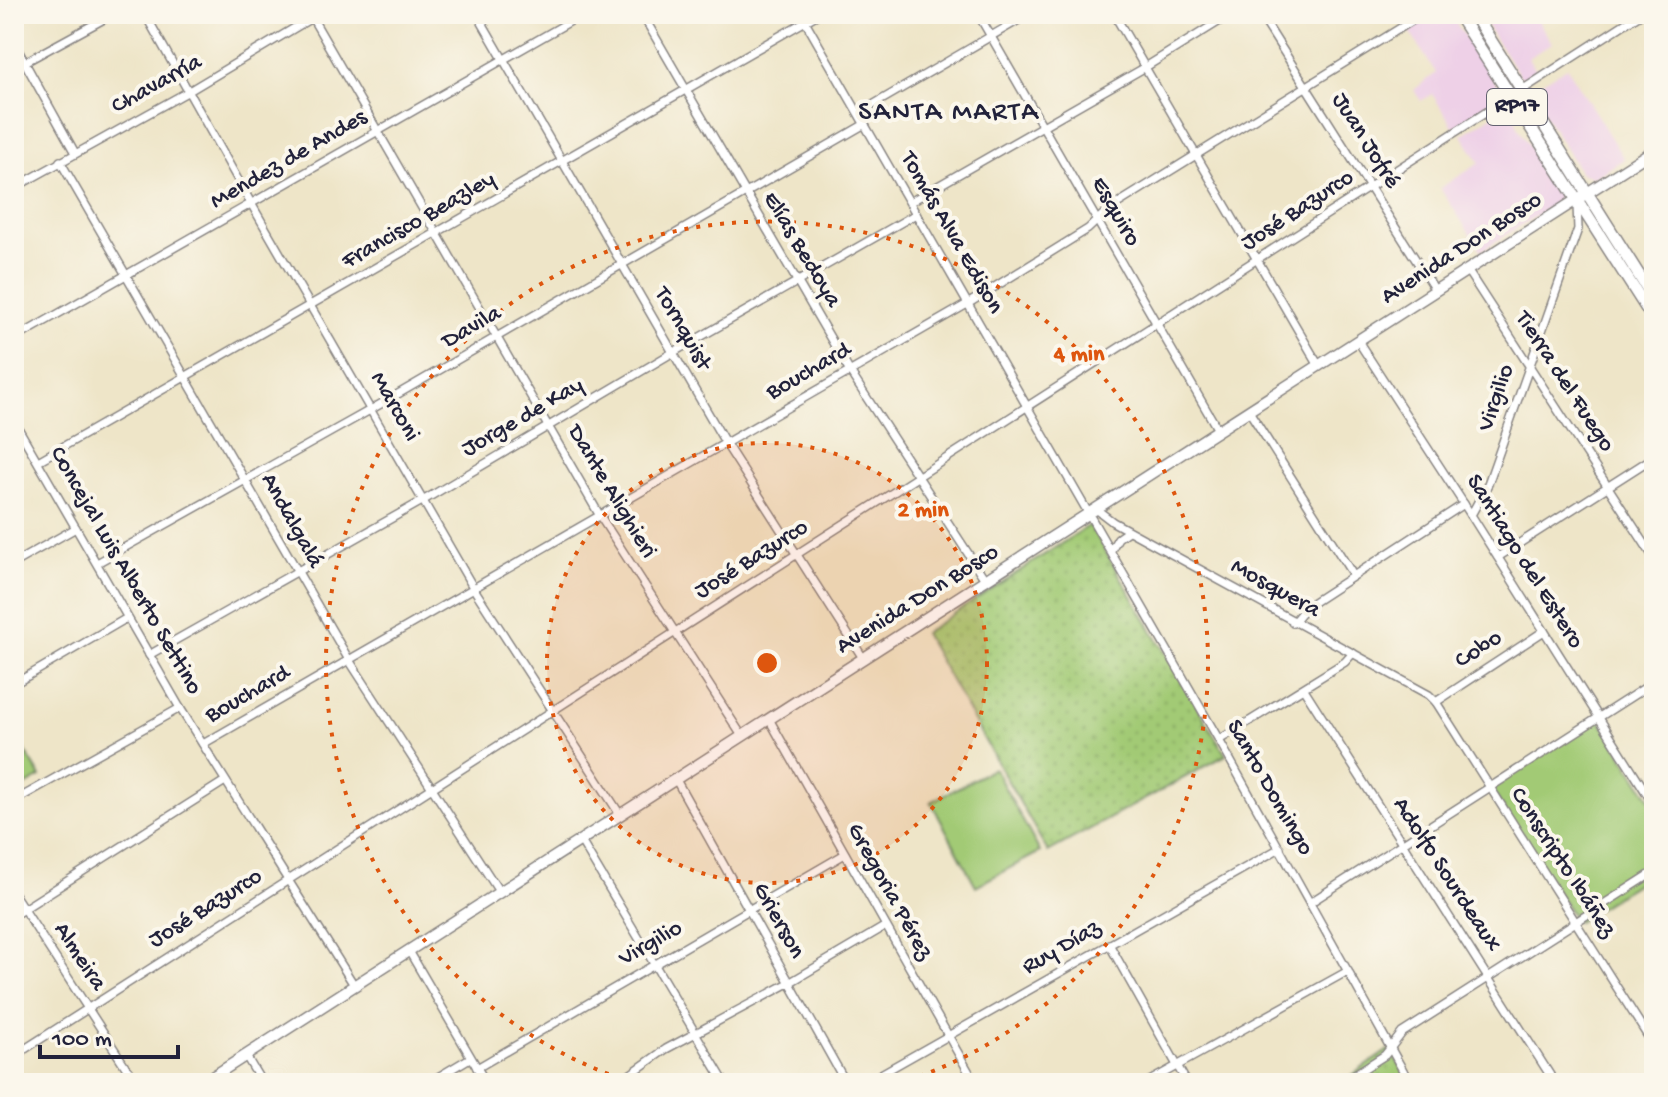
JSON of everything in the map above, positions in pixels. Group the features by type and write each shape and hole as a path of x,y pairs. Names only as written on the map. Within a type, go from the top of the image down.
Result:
{"main road":[{"name":"RP17","path":"1458,14 1510,97 1654,299"},
{"name":"RP17","path":"1474,14 1522,90 1654,320"},
{"name":"Avenida Don Bosco","path":"203,1083 1654,150"}],"street":[{"path":"14,68 113,14"},
{"name":"Marconi","path":"145,14 474,589 619,813"},
{"name":"Tornquist","path":"477,14 726,444 863,658"},
{"name":"Mendez de Andes","path":"14,339 583,14"},
{"name":"Elías Bedoya","path":"642,14 850,372 986,581"},
{"name":"Francisco Beazley","path":"38,461 561,162 803,18 818,14"},
{"name":"Esquiro","path":"978,14 1218,430"},
{"path":"859,113 1029,14"},
{"path":"1114,14 1319,366"},
{"path":"910,202 1144,68 1231,14"},
{"name":"Juan Jofré","path":"1260,14 1435,290"},
{"name":"Bouchard","path":"203,744 969,303 1097,222 1109,209 1423,14"},
{"path":"1522,90 1640,14"},
{"name":"Chavarría","path":"14,188 189,91 313,15"},
{"name":"Dante Alighieri","path":"313,15 377,133 600,516 742,736"},
{"name":"Tomás Alva Edison","path":"803,18 1028,408 1093,512"},
{"path":"14,43 75,153"},
{"name":"José Bazurco","path":"14,1056 1510,97"},
{"name":"Davila","path":"97,563 372,409 865,124"},
{"name":"Andalgalá","path":"60,161 295,571 500,893"},
{"name":"Virgilio","path":"1471,515 1488,484 1578,229 1581,196"},
{"name":"Jorge de Kay","path":"149,655 424,500 672,353 798,284 916,214"},
{"name":"Tierra del Fuego","path":"1467,270 1654,558"},
{"name":"Santiago del Estero","path":"1358,341 1654,805"},
{"path":"1249,411 1353,575"},
{"name":"Concejal Luis Alberto Settino","path":"14,421 180,708 354,985"},
{"path":"14,443 24,438"},
{"path":"1498,557 1654,457"},
{"path":"1293,623 1306,607 1464,504"},
{"name":"Mosquera","path":"1093,512 1353,653 1436,702"},
{"name":"Santo Domingo","path":"1093,512 1111,550 1410,1083"},
{"path":"14,563 76,528"},
{"path":"1111,550 1118,538 1128,531"},
{"path":"14,684 127,618"},
{"name":"Cobo","path":"1436,702 1544,631"},
{"path":"1219,740 1304,689 1345,662 1353,653"},
{"path":"1311,902 1654,682"},
{"name":"Adolfo Sourdeaux","path":"1304,689 1555,1083"},
{"name":"Conscripto Ibáñez","path":"1436,702 1654,1046"},
{"path":"14,801 180,708"},
{"name":"Gregoria Pérez","path":"769,719 975,1083"},
{"name":"Grierson","path":"675,778 846,1083"},
{"path":"14,915 225,781"},
{"path":"581,841 725,1083"},
{"name":"Ruy Díaz","path":"865,1083 1280,848"},
{"name":"Virgilio","path":"477,1068 845,854"},
{"path":"1341,1083 1381,1058 1402,1033 1654,872"},
{"name":"Almeira","path":"14,894 136,1083"},
{"path":"618,1083 647,1061 884,927"},
{"path":"1109,944 1187,1083"},
{"path":"409,951 486,1083"},
{"path":"1146,1083 1348,971"},
{"path":"246,1056 262,1083"},
{"path":"428,1083 470,1058"}],"shaded area":[{"path":"1430,14 1450,14 1501,91 1499,100 1454,128 1432,94 1421,101 1414,90 1436,73 1407,28"},
{"path":"1479,14 1534,14 1552,43 1528,58 1538,72 1527,80 1520,76"},
{"path":"1567,67 1624,159 1594,178 1581,173 1533,97 1536,86"},
{"path":"1503,108 1513,112 1519,129 1543,167 1559,182 1561,194 1553,205 1481,251 1440,188 1480,163 1462,135"}],"green space":[{"path":"1090,525 1226,755 1048,852 924,633"},
{"path":"1599,718 1654,805 1654,872 1577,922 1490,788"},
{"path":"14,733 41,777 14,792"},
{"path":"994,768 1040,852 976,886 931,802"},
{"path":"1390,1049 1410,1083 1341,1083"}],"district":[{"name":"SANTA MARTA","path":"949,113"}]}
